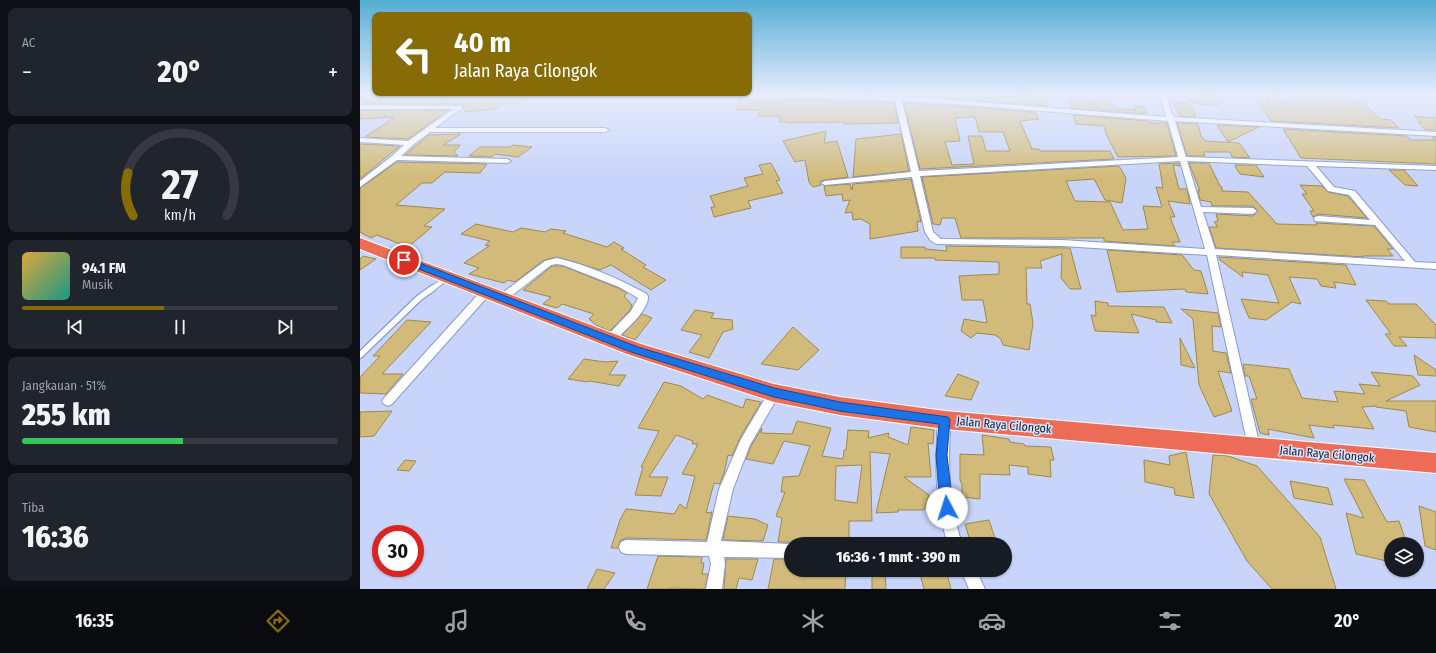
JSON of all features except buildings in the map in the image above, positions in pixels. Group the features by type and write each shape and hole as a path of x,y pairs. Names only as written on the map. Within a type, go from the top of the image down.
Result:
{"highway":[{"name":"Jalan Raya Cilongok","path":"360,243 608,340 774,393 840,406 944,420 1436,464"}],"street":[{"path":"360,185 395,158 410,143 440,121"},
{"path":"904,121 929,232 933,238 939,242 1062,243 1436,266"},
{"path":"1172,121 1211,253 1254,447"},
{"path":"1215,121 1436,134"},
{"path":"428,130 605,130"},
{"path":"360,140 410,143"},
{"path":"395,158 506,161"},
{"path":"825,183 916,174 1182,159 1436,168"},
{"path":"1309,163 1331,189 1352,193 1413,265"},
{"path":"1198,209 1253,211"},
{"path":"1318,219 1378,223"},
{"path":"388,401 494,295 548,263 557,261 566,263 622,285 643,296 642,304 638,310 608,340"},
{"path":"714,589 718,564 714,541 728,482 745,443 774,393"},
{"path":"944,420 942,455 947,508 952,537"},
{"path":"626,547 784,551"},
{"path":"971,577 977,589"}],"lane":[{"path":"360,355 419,298 448,277"}],"route":[{"path":"404,260 634,349 774,393 840,406 944,420 942,455 947,508"}]}
